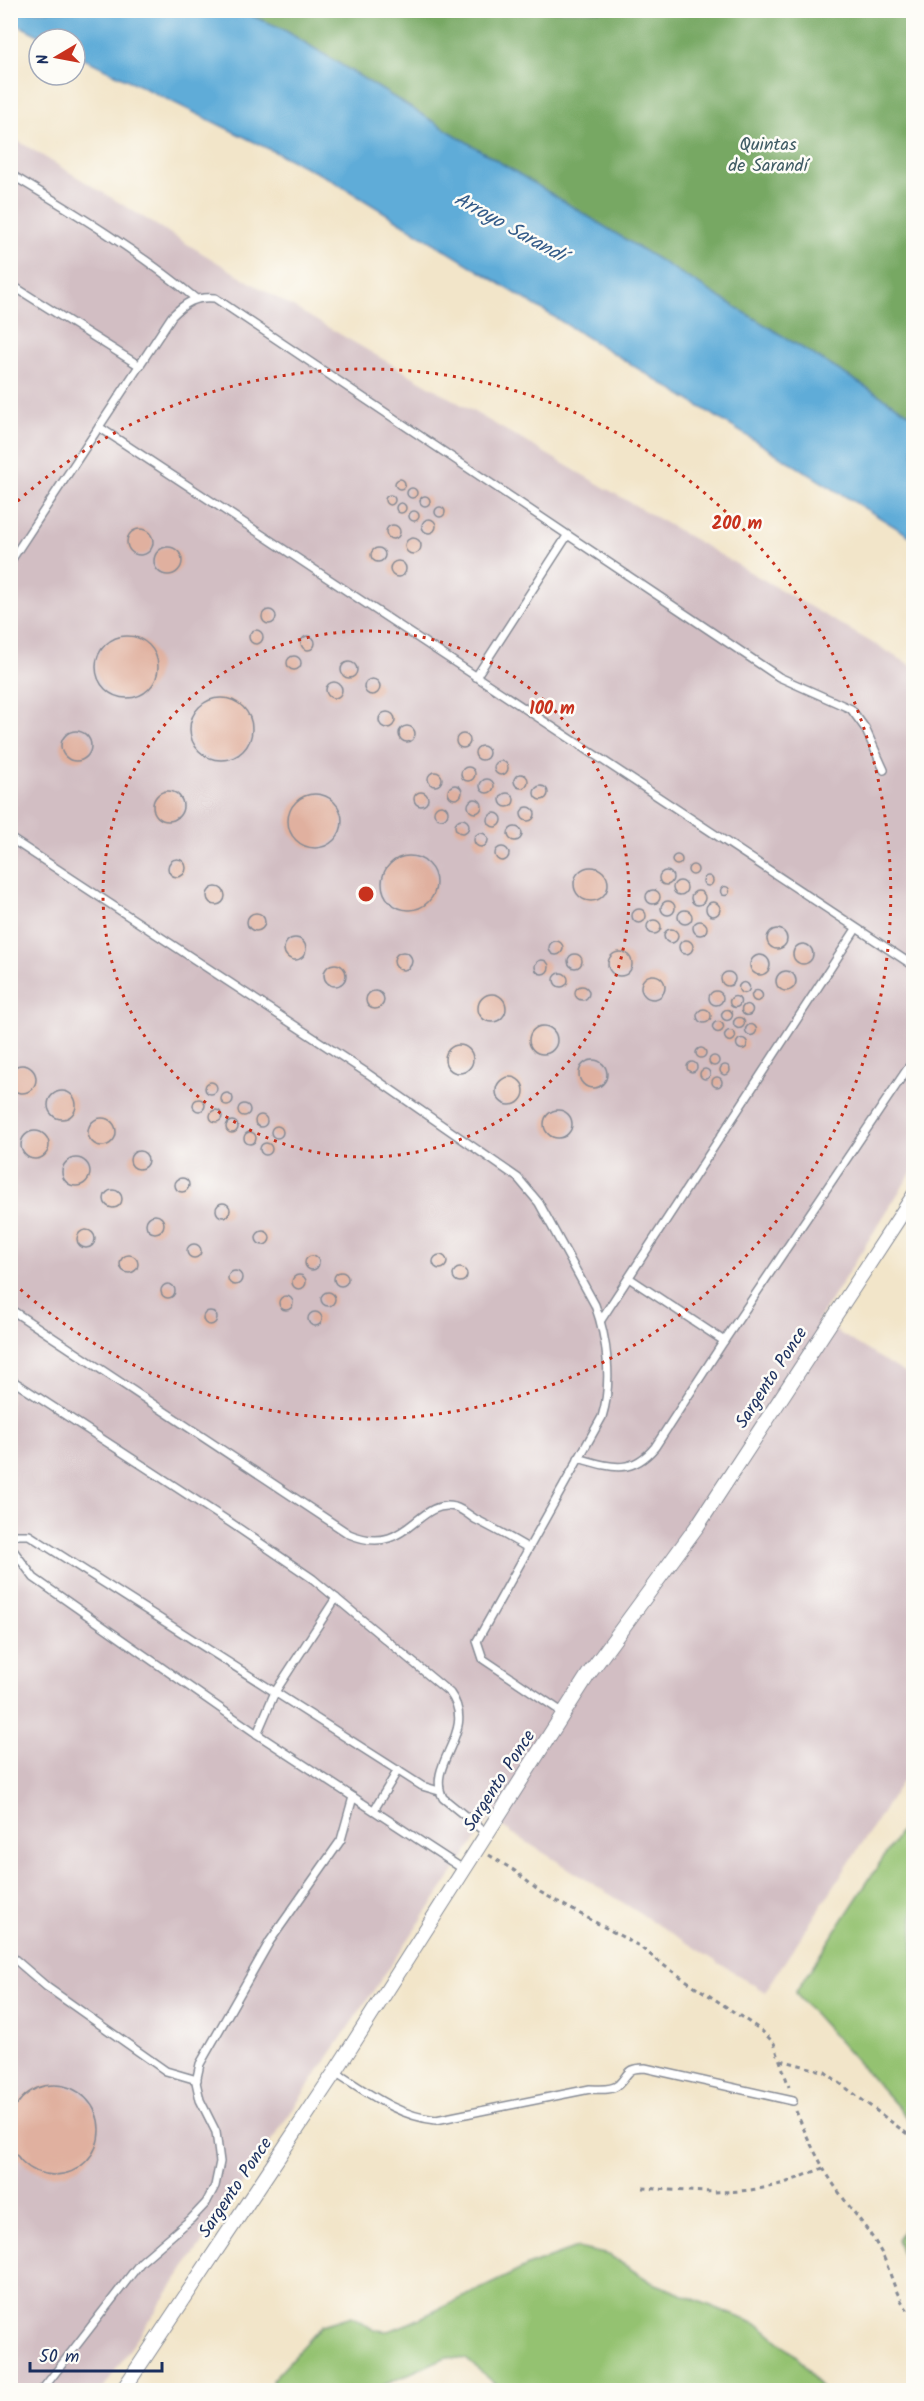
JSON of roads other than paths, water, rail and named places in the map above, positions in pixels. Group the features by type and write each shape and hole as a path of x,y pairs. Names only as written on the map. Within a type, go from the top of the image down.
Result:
{"street":[{"name":"Sargento Ponce","path":"123,2391 335,2072 588,1675 698,1525 914,1195"}],"lane":[{"path":"10,174 75,213 167,274 195,298"},
{"path":"10,284 140,366"},
{"path":"10,562 172,316 183,304 195,298 214,298 779,677 851,709 865,728 884,770"},
{"path":"99,427 914,966"},
{"path":"476,677 567,536"},
{"path":"10,838 367,1073 518,1178 539,1203 601,1320 608,1382 607,1402 602,1417 477,1641 478,1651 483,1659 565,1714"},
{"path":"601,1320 856,929"},
{"path":"578,1458 613,1467 623,1467 647,1457 914,1059"},
{"path":"629,1278 724,1341"},
{"path":"10,1309 349,1534 364,1540 382,1541 402,1533 430,1511 455,1507 528,1548"},
{"path":"10,1379 231,1522 313,1579 450,1693 457,1703 459,1726 438,1781 439,1791 443,1798 486,1833"},
{"path":"10,1535 29,1535 422,1786 439,1791"},
{"path":"10,1546 34,1578 256,1734 464,1869"},
{"path":"256,1734 275,1692 336,1598"},
{"path":"374,1810 398,1770"},
{"path":"42,2391 141,2262 191,2220 206,2203 215,2186 220,2162 216,2132 200,2100 197,2080 200,2064 270,1941 341,1840 353,1797"},
{"path":"10,1955 47,1987 166,2071 197,2080"},
{"path":"335,2072 399,2111 418,2118 436,2120 590,2089 609,2089 618,2086 627,2073 634,2068 645,2068 793,2101"}],"water":[{"name":"Arroyo Sarandí","path":"10,11 239,11 281,28 913,416 913,538 330,179 87,60 87,27 27,27 27,29 11,21"}],"park label":[{"name":"Quintas de Sarandí","path":"768,155"}]}
